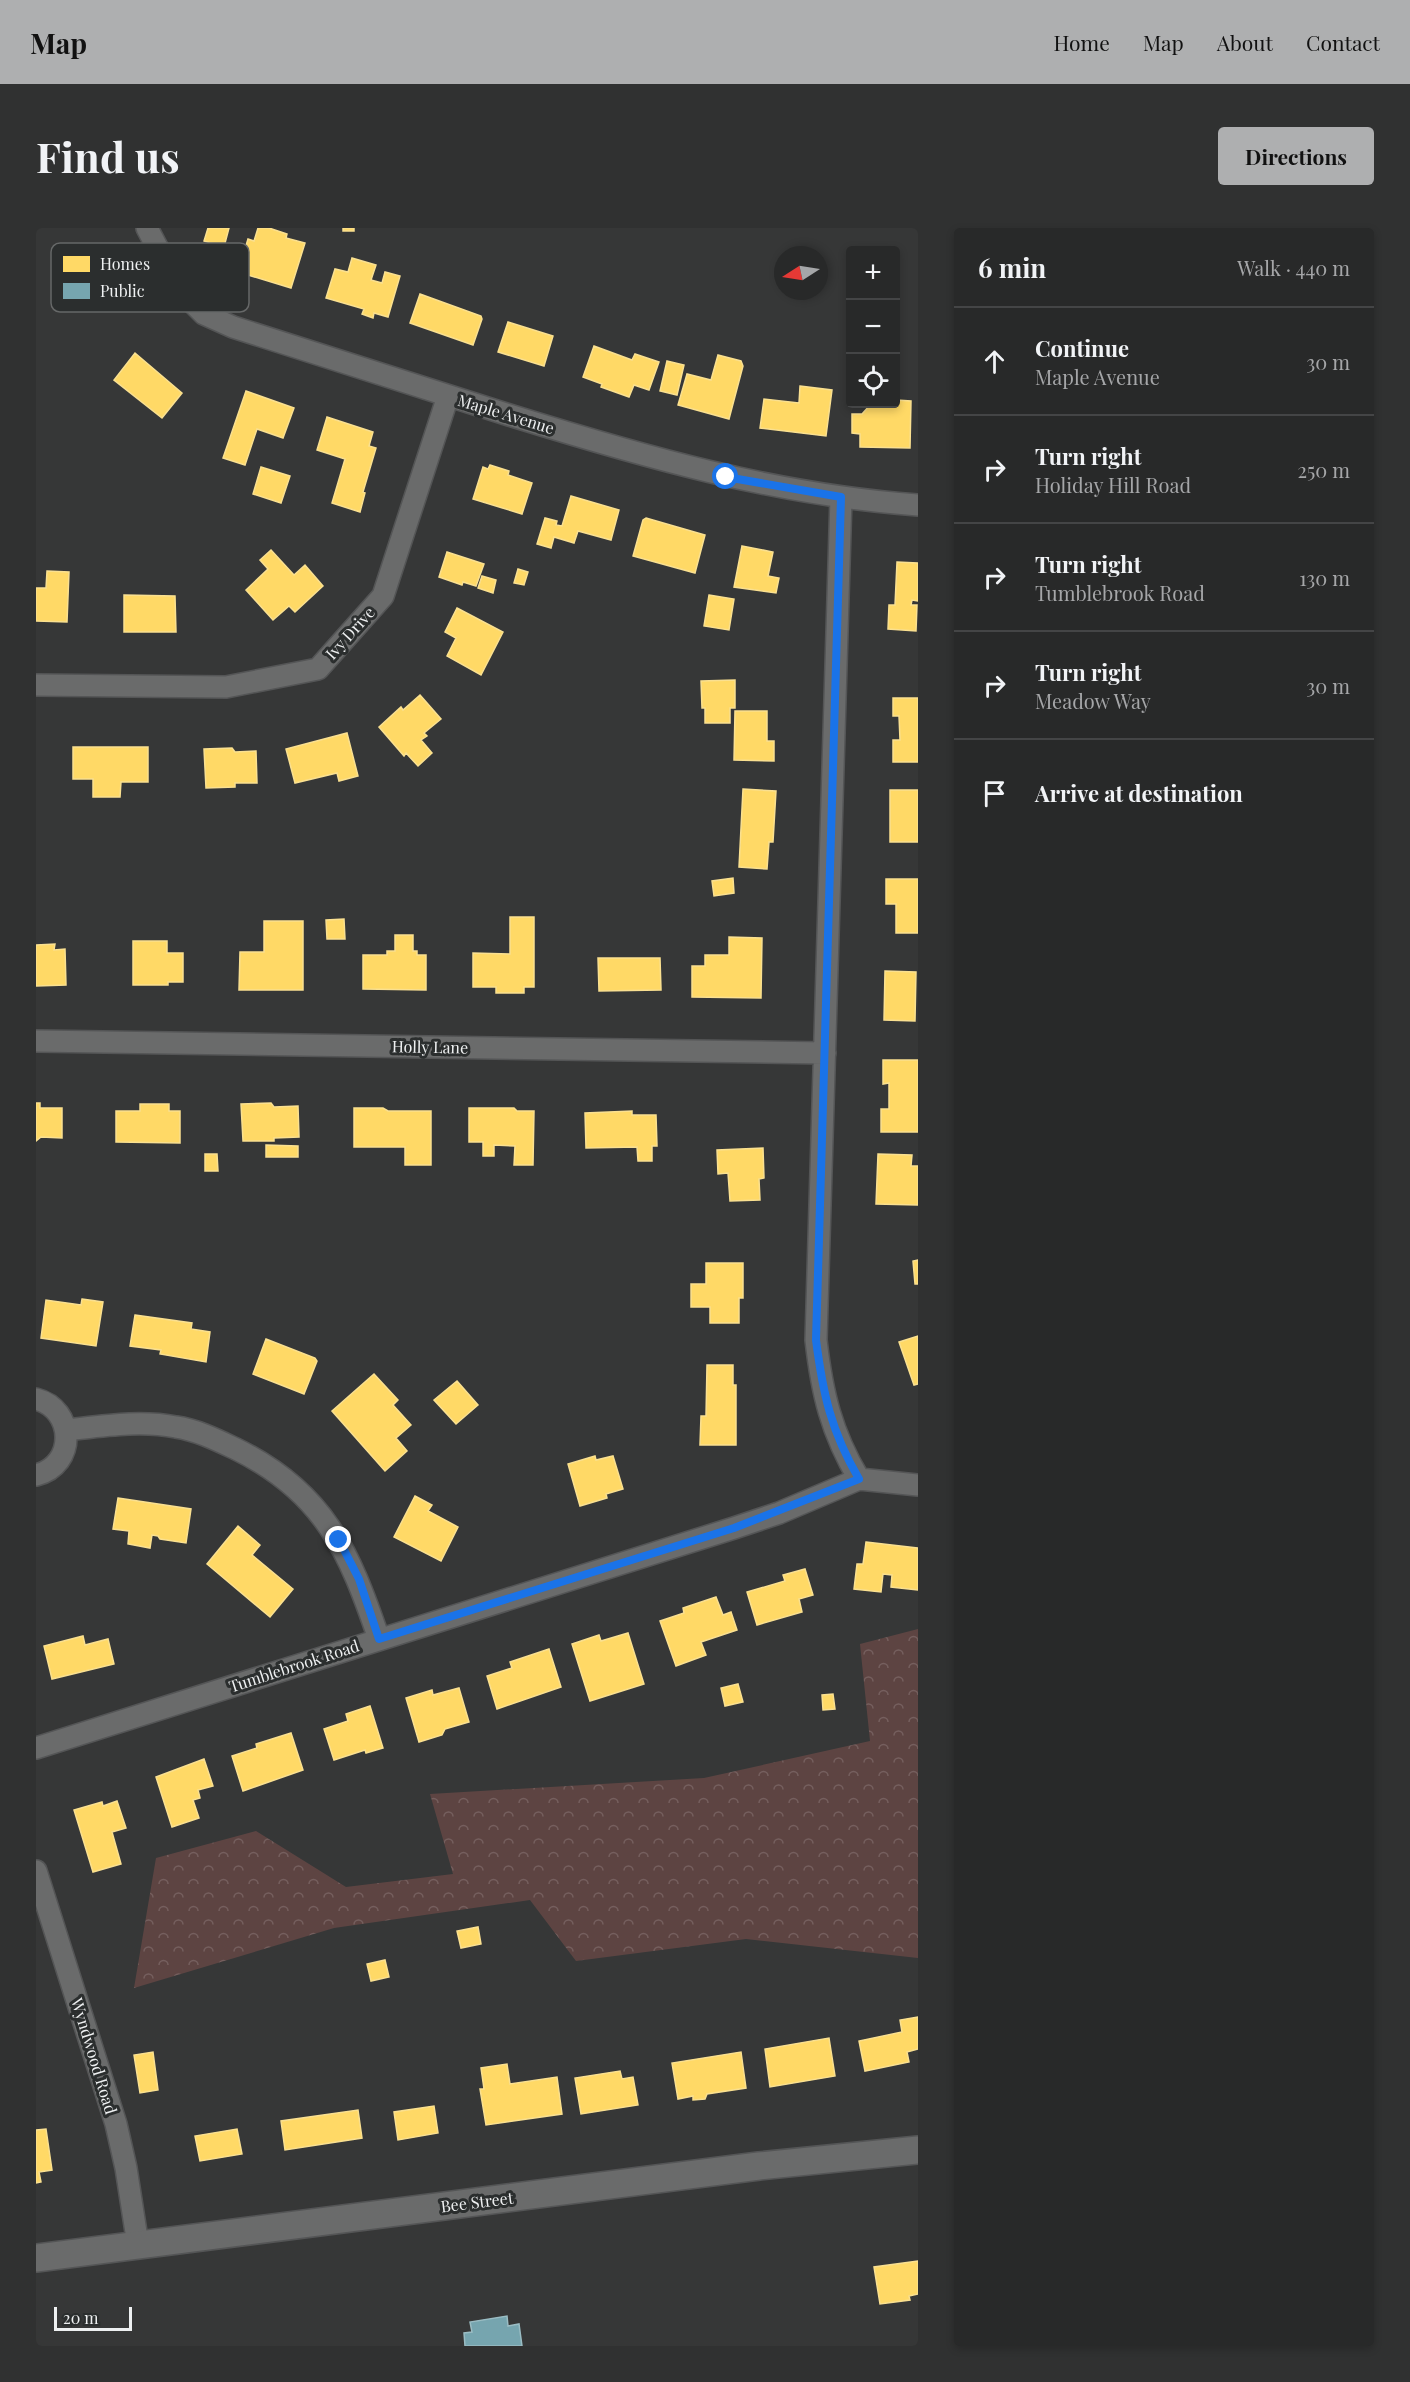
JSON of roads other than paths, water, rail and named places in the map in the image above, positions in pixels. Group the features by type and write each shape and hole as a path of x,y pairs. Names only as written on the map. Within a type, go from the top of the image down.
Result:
{"street":[{"name":"Maple Avenue","path":"147,228 155,243"},
{"name":"Maple Avenue","path":"202,312 233,327 658,460 726,477 841,497 918,505"},
{"name":"Ivy Drive","path":"36,685 226,687 318,669 383,596 448,396"},
{"path":"841,497 816,1340 829,1414 842,1450 859,1479 918,1485"},
{"name":"Holly Lane","path":"36,1041 825,1053"},
{"path":"36,1399 47,1403 57,1411 66,1430 66,1446 60,1460 51,1468 36,1475"},
{"path":"66,1430 140,1424 177,1427 211,1437 249,1456 284,1478 312,1504 339,1540 359,1579 379,1639"},
{"name":"Tumblebrook Road","path":"36,1748 734,1528 859,1479"},
{"name":"Wyndwood Road","path":"36,1871 116,2124 126,2168 138,2245"},
{"name":"Bee Street","path":"36,2258 793,2162 918,2150"}]}
